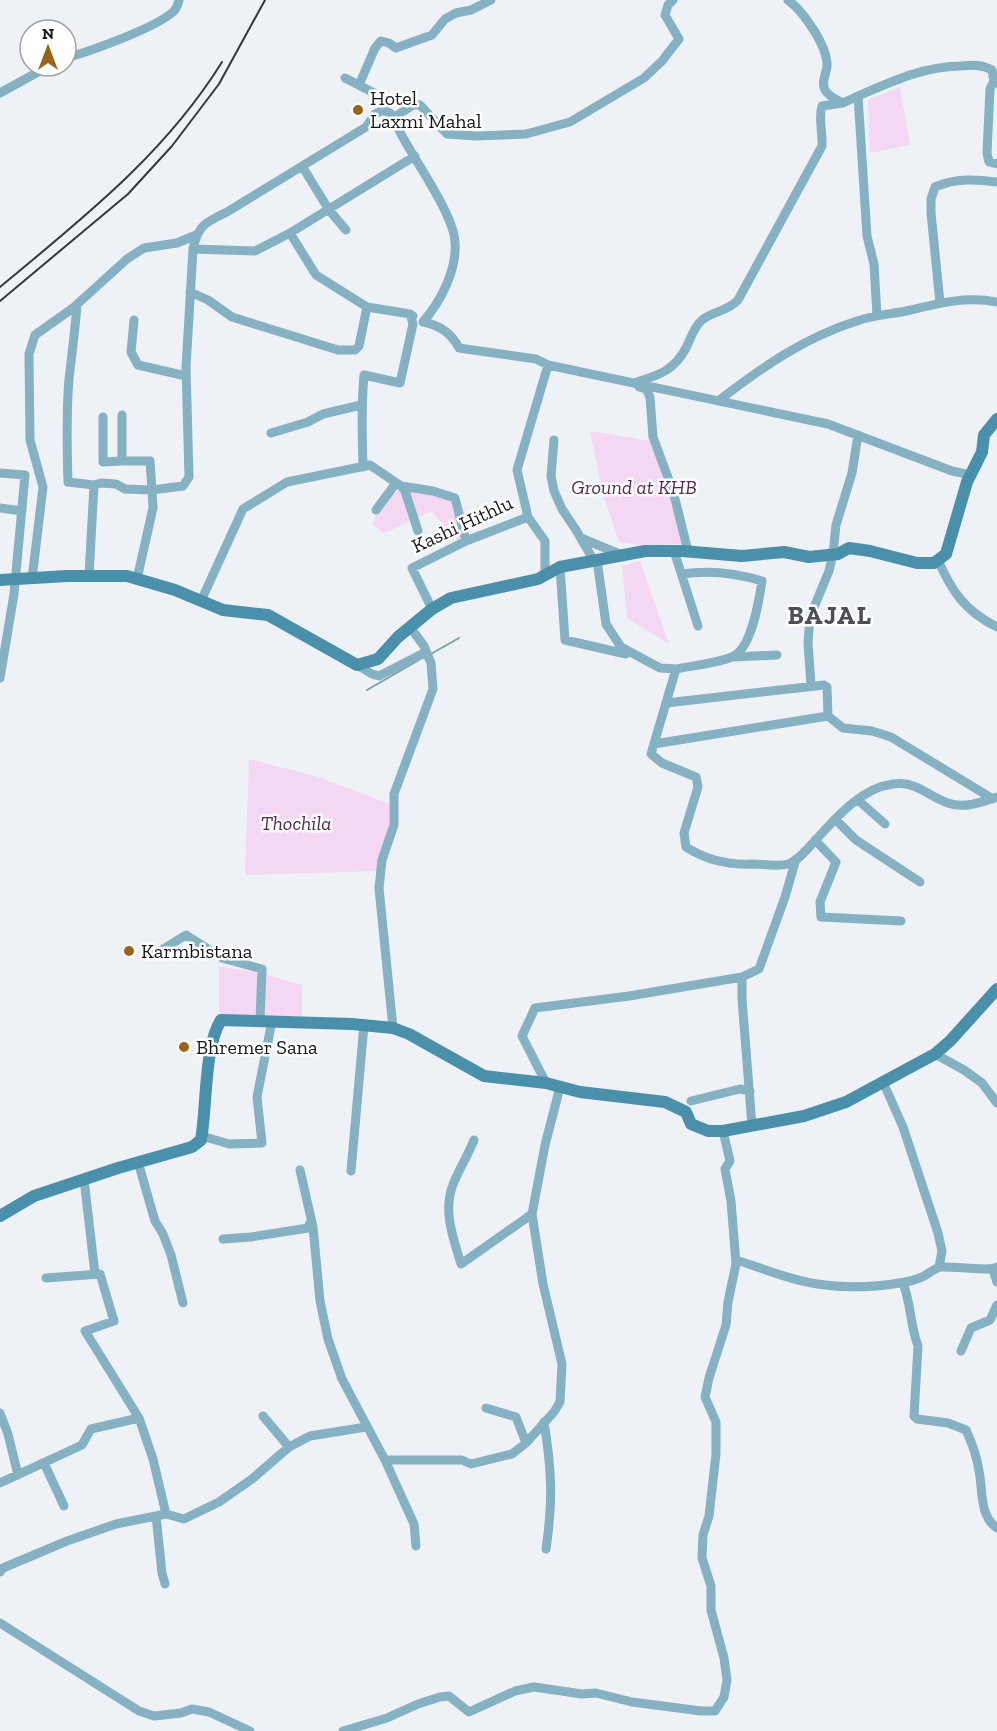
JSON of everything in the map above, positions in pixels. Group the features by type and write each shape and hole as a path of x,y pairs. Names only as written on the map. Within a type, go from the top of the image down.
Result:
{"street":[{"path":"78,55 167,16 175,10 179,0"},
{"path":"359,85 375,48 381,41 396,48 415,43 432,35 445,19 491,0"},
{"path":"393,118 413,105 420,105 447,134 476,136 526,134 570,122 644,78 662,61 679,39 665,15 673,0"},
{"path":"788,0 800,9 820,41 826,57 824,87 826,92 843,103"},
{"path":"649,387 675,365 700,322 732,306 738,300 822,146 823,134 820,118 822,106 843,103 909,74 951,66 976,65 988,68 992,70 996,82 990,89 987,153 989,162 997,165"},
{"path":"0,93 27,78"},
{"path":"345,78 381,99 383,110"},
{"path":"858,96 867,236 874,264 877,316"},
{"path":"76,305 75,345 69,380 68,482 94,485 116,484 125,489 152,490 183,486 189,477 186,376 193,249 196,235 205,223 366,127 375,114 383,110 388,111 393,118 415,156 456,239 451,274 433,311 423,322"},
{"path":"193,249 255,251 329,210 415,156"},
{"path":"302,166 329,210 346,230"},
{"path":"940,303 931,213 931,199 935,187 948,181 974,179 997,182"},
{"path":"290,233 315,275 366,307 410,314 423,322 435,324 454,339 459,348 536,360 548,365 631,384 828,424 952,471 970,475"},
{"path":"32,579 43,487 30,440 29,354 35,335 76,305 127,259 144,248 177,243 196,235"},
{"path":"190,292 208,300 232,317 338,350 355,350 359,346 366,307"},
{"path":"718,401 790,350 843,326 877,316 940,303 975,299 997,302"},
{"path":"363,467 361,405 364,375 400,383 413,324 410,314"},
{"path":"134,320 131,352 138,365 186,376"},
{"name":"Kashi Hithlu","path":"432,609 412,568 466,541 528,517 517,470 548,365"},
{"path":"631,384 663,373"},
{"path":"631,384 646,389 650,397 653,437 673,491 688,551"},
{"path":"271,433 308,422 323,414 361,405"},
{"path":"122,415 122,461"},
{"path":"103,417 103,462 150,462 153,508 136,579"},
{"path":"357,665 378,659 410,627 432,609 451,598 538,579 560,567 622,555 645,551 688,551 742,556 784,552 809,557 838,554 849,548 917,563 934,563 946,555 970,475 982,452 984,435 997,419"},
{"path":"811,685 808,643 810,617 829,572 836,525 852,473 858,435"},
{"path":"555,440 551,476 554,491 562,509 596,561 606,624 621,647 660,668 676,669 734,657 777,655"},
{"path":"201,601 243,509 287,482 370,465 405,491 418,531"},
{"path":"0,474 25,475 16,579 0,678"},
{"path":"89,576 94,485"},
{"path":"376,510 399,485"},
{"path":"399,485 433,490 456,498 466,541"},
{"path":"0,508 22,511"},
{"path":"528,517 545,541 545,575"},
{"path":"581,538 622,555"},
{"path":"674,551 698,626"},
{"path":"938,560 945,577 966,608 997,627"},
{"path":"560,567 565,640 639,657"},
{"path":"682,574 700,572 741,574 762,581 758,613 743,647 734,657"},
{"path":"0,580 127,576 175,590 223,610 267,615 379,676 427,655"},
{"path":"393,1028 379,888 382,860 394,825 394,794 433,689 427,655 410,627"},
{"path":"676,669 651,753 662,763 696,777 698,787 684,833 686,847 717,861 739,865 788,864 796,859 835,819 867,793 891,784 910,784 949,804 964,806 995,798"},
{"path":"666,703 811,685 826,686 828,716 843,728 872,731 891,737 995,798"},
{"path":"654,744 828,716"},
{"path":"858,800 885,824"},
{"path":"835,819 856,840 920,882"},
{"path":"815,840 836,862 820,902 821,917 900,921"},
{"path":"546,1083 522,1036 534,1008 629,996 742,977 759,969 796,859"},
{"path":"155,954 186,935 222,958 262,969 266,1021 257,1097 262,1143 229,1144 202,1136"},
{"path":"742,977 752,1126"},
{"path":"0,1216 34,1196 192,1147 201,1140 209,1062 216,1027 221,1020 393,1028 409,1034 484,1076 546,1083 580,1092 665,1102 686,1112 691,1124 702,1130 723,1131 804,1116 846,1102 935,1054 950,1041 997,989"},
{"path":"351,1171 364,1025"},
{"path":"935,1054 982,1083 997,1103"},
{"path":"883,1082 903,1127 938,1233 942,1251 939,1266"},
{"path":"385,1460 462,1460 471,1464 512,1454 526,1443 560,1402 562,1364 543,1284 532,1214 545,1145 560,1086"},
{"path":"691,1101 740,1089 750,1091"},
{"path":"713,1721 715,1711 724,1697 727,1680 724,1658 711,1610 711,1586 702,1558 716,1454 716,1422 705,1397 726,1325 736,1260 731,1201 725,1169 730,1161 723,1131"},
{"path":"474,1140 453,1184 449,1205 449,1225 461,1264 532,1214"},
{"path":"138,1162 155,1221 171,1255 183,1303"},
{"path":"300,1170 311,1220 320,1301 328,1339 342,1379 385,1460 414,1524 416,1546"},
{"path":"84,1179 95,1274"},
{"path":"223,1239 308,1228 311,1220"},
{"path":"736,1260 825,1286 879,1286 903,1282 921,1277 939,1266 995,1269 997,1281"},
{"path":"46,1278 100,1274 114,1321 85,1331 139,1418 153,1459 161,1515 162,1573 165,1584"},
{"path":"903,1282 918,1346 914,1416 916,1419 948,1423 966,1430 979,1470 985,1511 991,1523 997,1528"},
{"path":"962,1351 971,1328 990,1320 997,1305"},
{"path":"486,1408 516,1417 526,1443"},
{"path":"0,1413 18,1475"},
{"path":"263,1416 289,1448"},
{"path":"0,1483 82,1445 91,1429 139,1418"},
{"path":"544,1422 552,1476 551,1513 546,1549"},
{"path":"0,1572 3,1568 67,1541 116,1524 161,1515 184,1519 219,1502 252,1479 289,1448 310,1436 366,1427"},
{"path":"44,1463 64,1506"},
{"path":"0,1623 139,1711 154,1716 181,1713 192,1709 209,1712 250,1731"},
{"path":"343,1731 387,1718 440,1697 449,1696 469,1712 515,1691 534,1687 582,1694 596,1693 632,1702 715,1711"}],"green space":[{"path":"900,87 910,145 870,153 868,100"},
{"name":"Ground at KHB","path":"590,431 651,441 685,544 639,545 619,542 602,491"},
{"path":"402,490 451,498 465,540 459,542 431,511 383,533 372,523 388,499"},
{"path":"640,561 669,644 627,618 622,566"},
{"name":"Thochila","path":"249,759 319,777 389,804 391,818 378,871 245,875"},
{"path":"219,966 265,974 302,985 302,1016 219,1016"}],"waterway":[{"path":"429,655 459,638"},
{"path":"367,690 419,660"}],"railway":[{"path":"0,301 128,194 172,146 219,84 265,0"},
{"path":"0,287 92,210 149,155 200,95 222,62"}],"place":[{"name":"Hotel Laxmi Mahal","path":"358,110"},
{"name":"Karmbistana","path":"129,951"},
{"name":"Bhremer Sana","path":"184,1047"}],"district":[{"name":"BAJAL","path":"830,615"}]}
